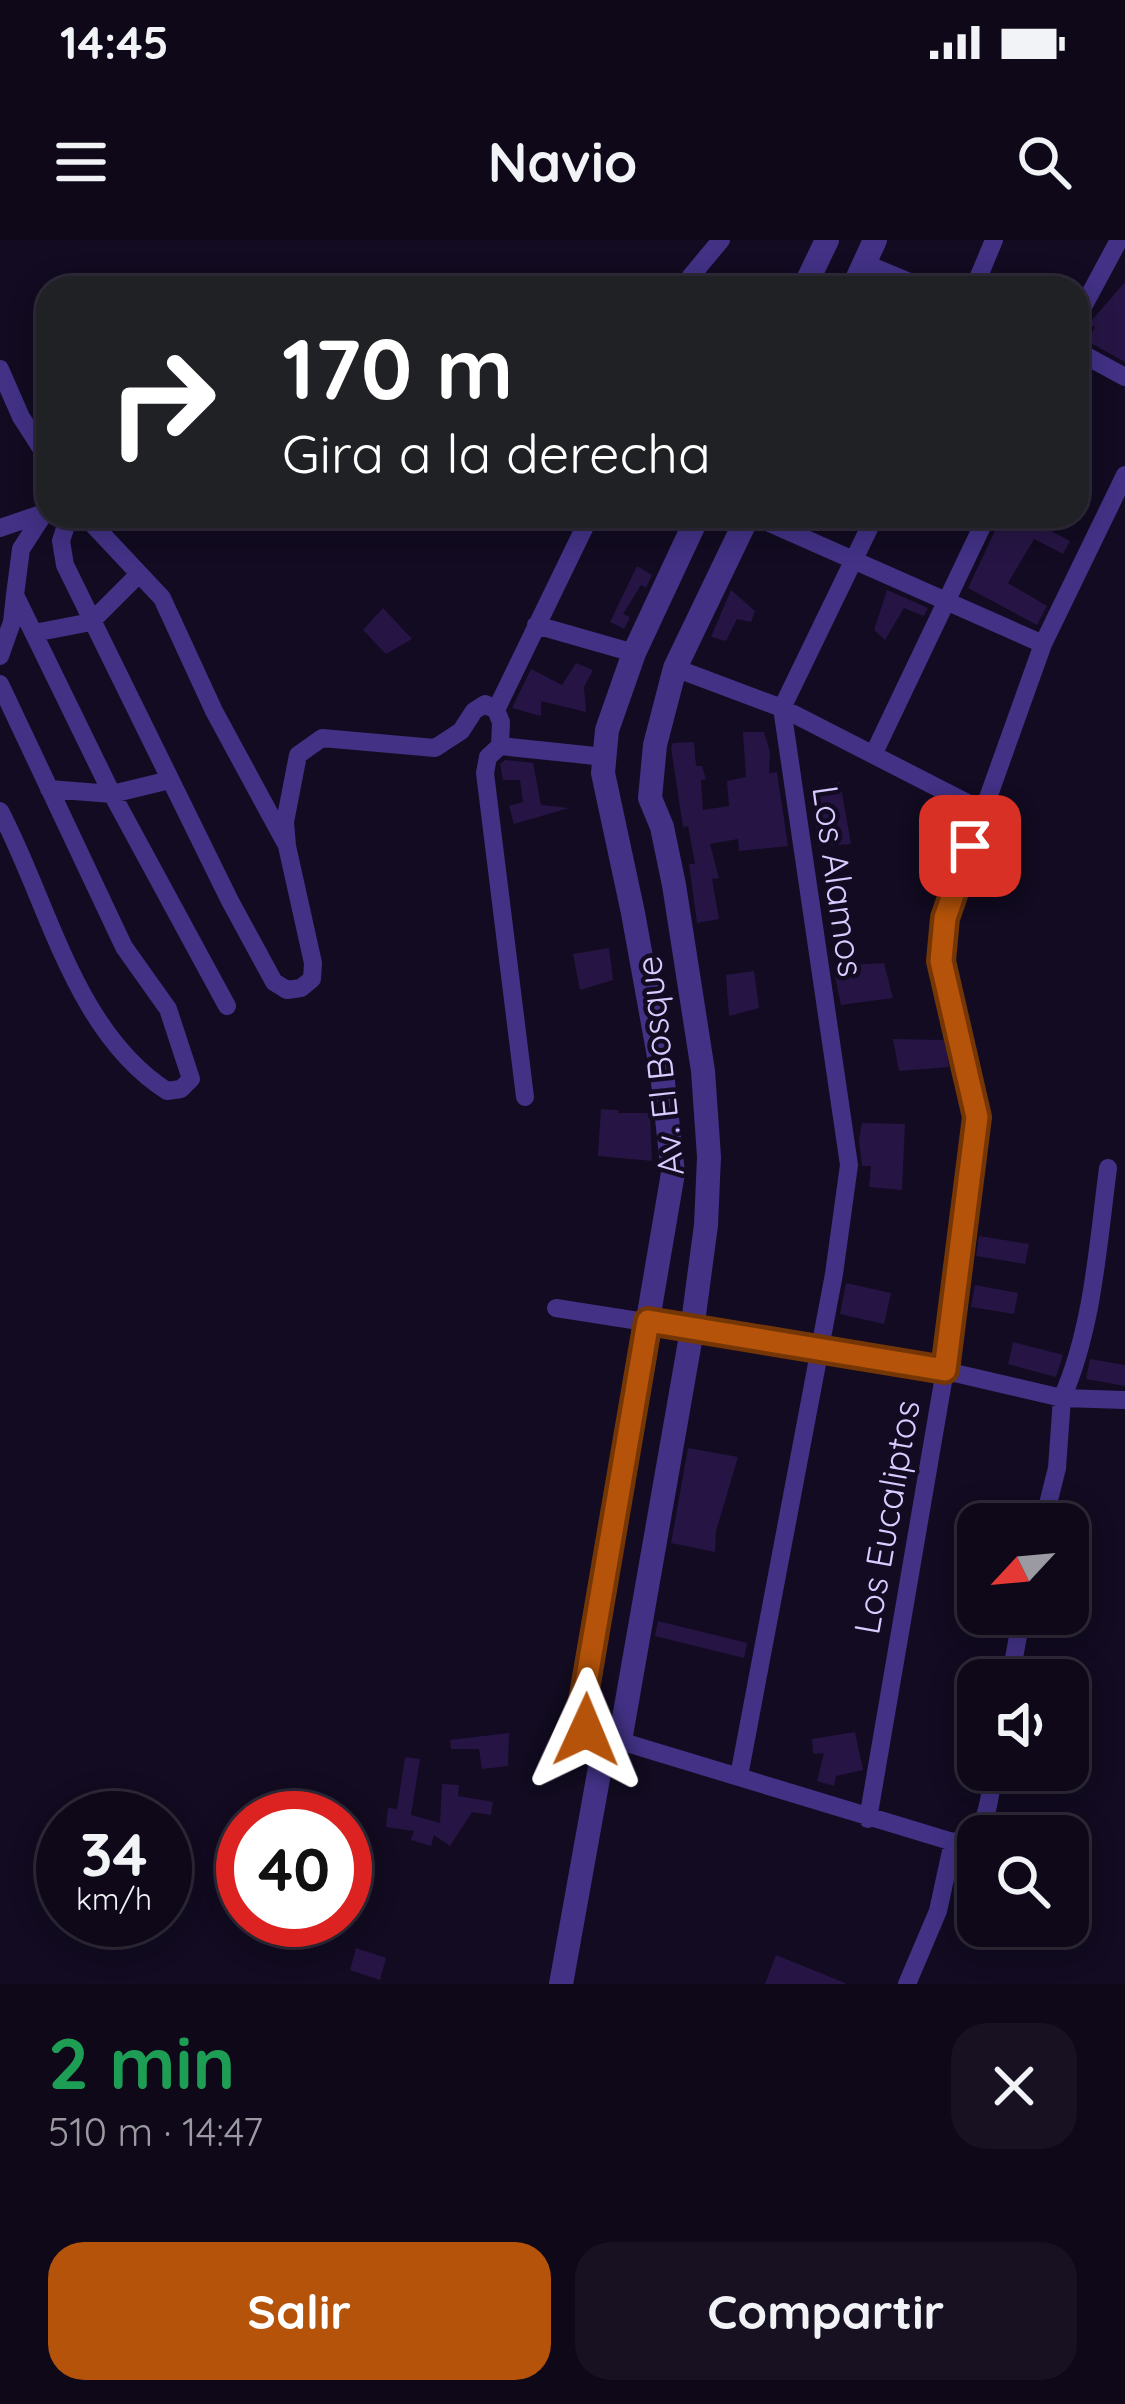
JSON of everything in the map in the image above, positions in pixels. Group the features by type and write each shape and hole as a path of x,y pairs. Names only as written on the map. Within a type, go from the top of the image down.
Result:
{"street":[{"path":"691,276 721,240"},
{"path":"810,276 826,240"},
{"path":"979,276 994,240"},
{"path":"1089,296 1119,240"},
{"path":"870,252 906,276"},
{"path":"1089,358 1125,377"},
{"path":"0,369 36,440"},
{"name":"Los Eucaliptos","path":"868,1819 945,1370 977,1117 941,961 945,918 1043,644 1125,475"},
{"path":"0,528 36,515"},
{"path":"0,656 12,622 21,550 36,527"},
{"path":"66,528 61,541 65,565 92,622 274,982 287,990 301,988 312,979 313,962 285,821 298,755 322,738 434,748 461,731 485,704 496,710 501,722 500,746 488,757 485,773 525,1097"},
{"path":"96,528 162,598 234,752 287,846"},
{"path":"496,710 584,528"},
{"name":"Av. El Bosque","path":"561,1984 601,1762 586,1730 583,1701 674,1173 662,1073 603,773 604,757 607,730 634,653 692,528"},
{"name":"Av. El Bosque","path":"620,1741 692,1330 708,1179 703,1070 674,885 662,827 650,798 655,745 675,668 745,528"},
{"path":"779,528 1043,644"},
{"path":"782,709 870,528"},
{"path":"874,753 982,528"},
{"path":"34,633 92,622 140,574"},
{"path":"16,595 112,794 227,1006"},
{"path":"536,625 634,653"},
{"path":"675,668 782,709 983,811"},
{"path":"0,684 124,947 168,1009 191,1079 181,1089 167,1091 144,1076 97,1015 71,973 0,811"},
{"name":"Los Alamos","path":"739,1776 834,1274 849,1165 782,709"},
{"path":"500,746 604,757"},
{"path":"50,789 112,794 170,780"},
{"path":"1048,1503 1057,1468 1062,1398 1075,1370 1108,1168"},
{"path":"556,1308 945,1370 1062,1398 1125,1400"},
{"path":"601,1762 620,1741 953,1842 970,1840 978,1832 990,1791"},
{"path":"907,1984 938,1911 950,1873 953,1842"}],"building":[{"path":"1125,282 1125,362 1089,342 1095,327 1089,324"},
{"path":"996,528 1045,528 1070,541 1063,554 1034,539 1008,583 1047,606 1037,625 968,588"},
{"path":"637,566 652,575 623,614 630,617 624,629 610,622"},
{"path":"731,590 755,611 751,622 737,619 726,641 711,637"},
{"path":"887,590 928,608 924,616 904,608 885,640 874,630"},
{"path":"383,608 412,639 386,654 363,630"},
{"path":"576,663 593,670 584,687 586,712 541,701 541,716 512,708 531,669 562,685"},
{"path":"743,732 764,732 769,773 777,772 788,846 739,851 738,839 710,844 719,878 712,879 719,919 697,923 689,864 695,864 688,826 683,827 671,748 673,743 694,742 696,766 702,766 706,779 701,780 703,810 729,806 727,781 746,777"},
{"path":"505,760 533,763 541,805 569,808 514,824 509,806 523,802 520,780 503,780 500,764"},
{"path":"840,782 851,844 818,846 811,787"},
{"path":"609,948 613,980 580,990 573,954"},
{"path":"884,963 893,998 841,1005 833,966"},
{"path":"754,971 759,1008 729,1016 726,975"},
{"path":"893,1039 944,1040 949,1067 899,1071"},
{"path":"601,1109 650,1113 652,1161 598,1156"},
{"path":"862,1123 905,1124 902,1190 869,1187 871,1166 862,1166 859,1140"},
{"path":"979,1236 1029,1244 1025,1264 976,1256"},
{"path":"846,1283 891,1293 884,1324 840,1314"},
{"path":"975,1285 1018,1293 1014,1314 971,1307"},
{"path":"1013,1342 1063,1355 1056,1377 1008,1364"},
{"path":"1090,1359 1125,1365 1125,1386 1086,1379"},
{"path":"688,1448 738,1457 716,1531 715,1552 671,1543"},
{"path":"658,1621 747,1643 744,1658 655,1636"},
{"path":"855,1732 863,1770 836,1776 834,1786 817,1781 824,1753 813,1754 812,1739"},
{"path":"509,1733 508,1766 482,1769 479,1749 451,1749 450,1740"},
{"path":"405,1757 420,1759 411,1815 440,1823 442,1784 459,1785 458,1796 493,1802 491,1815 472,1812 450,1846 434,1835 431,1846 411,1840 414,1831 386,1827 388,1808 397,1809"},
{"path":"356,1948 386,1958 380,1980 350,1970"},
{"path":"776,1955 845,1983 845,1984 765,1984"}],"route":[{"path":"586,1730 583,1701 648,1321 945,1370 977,1117 941,961 945,918 970,846"}]}
